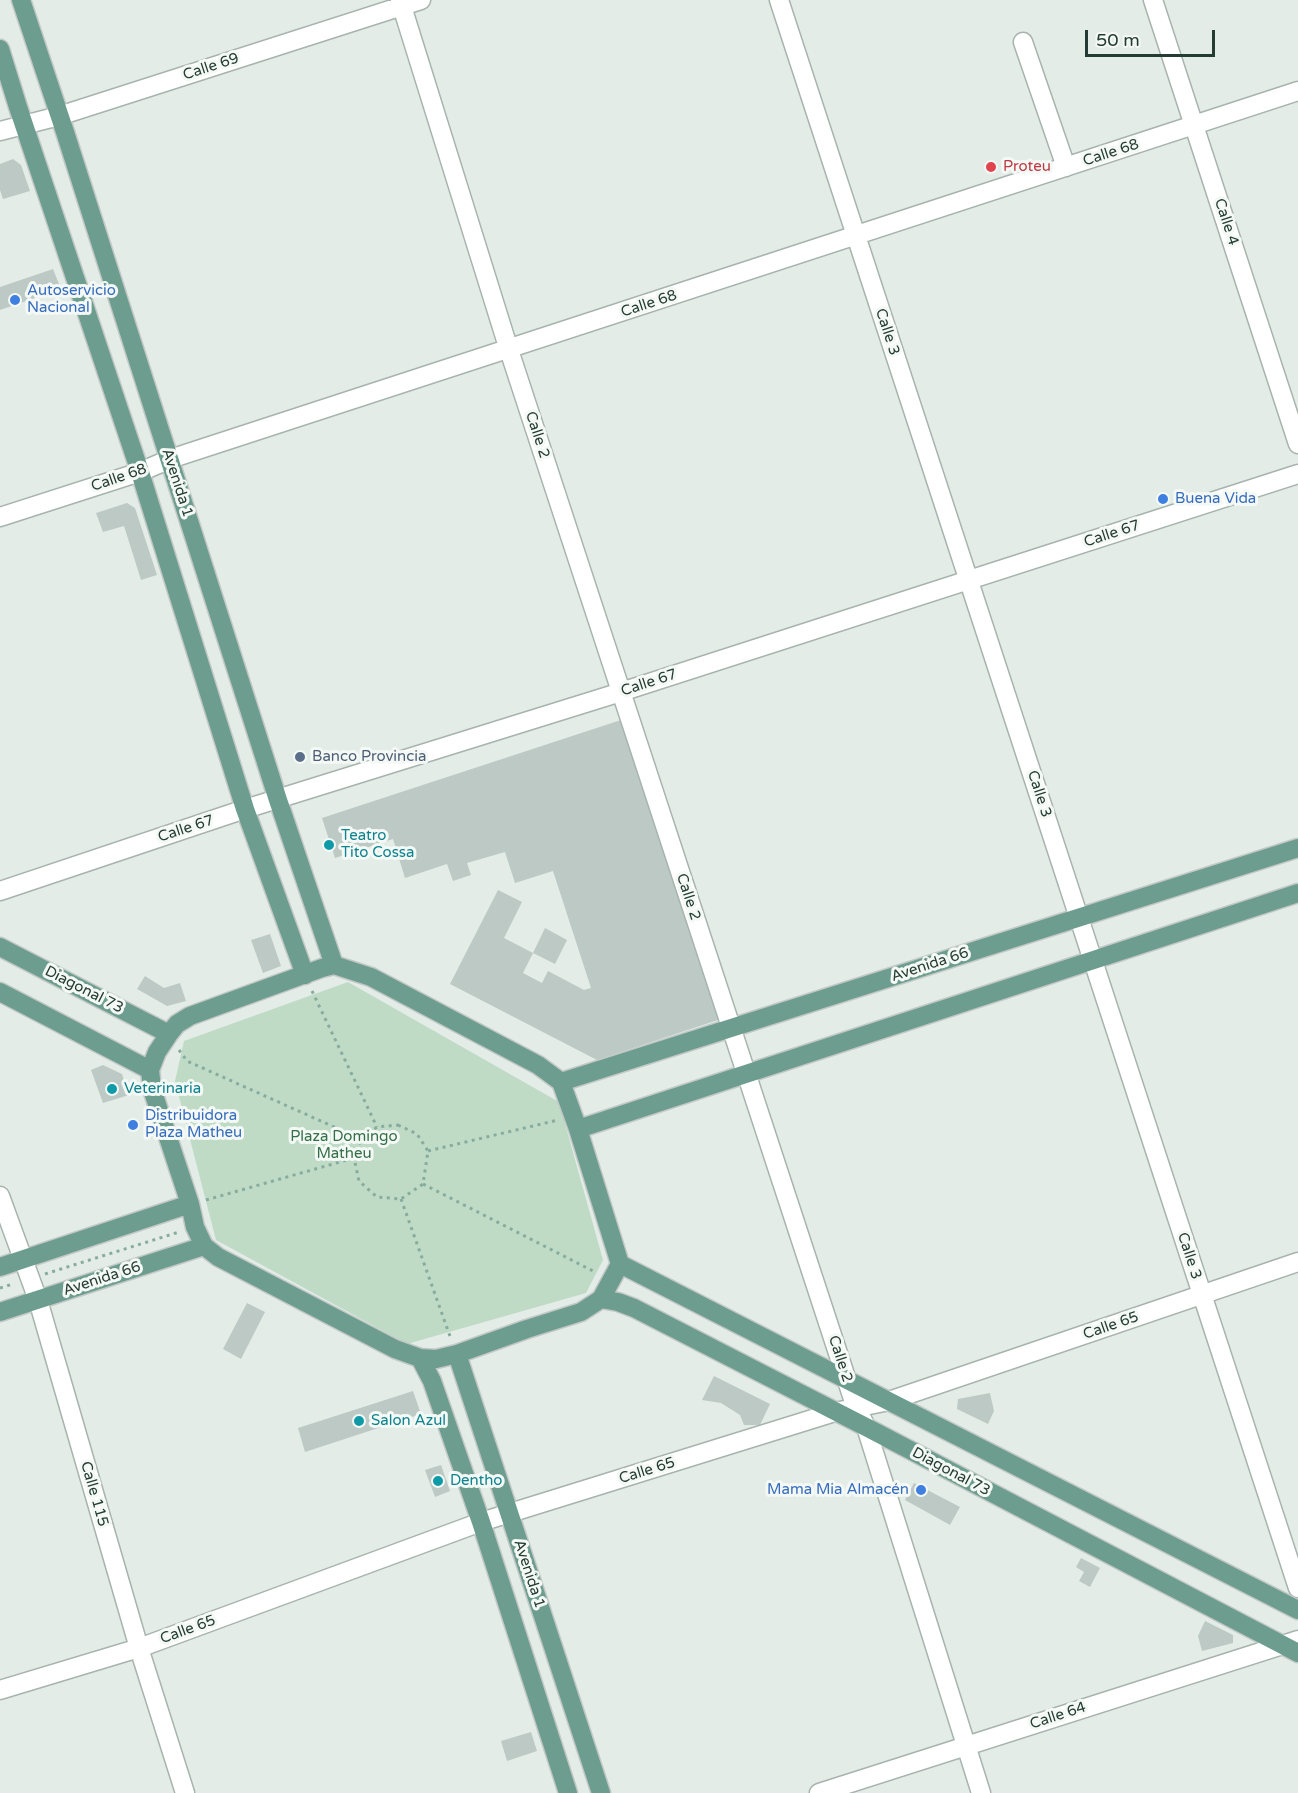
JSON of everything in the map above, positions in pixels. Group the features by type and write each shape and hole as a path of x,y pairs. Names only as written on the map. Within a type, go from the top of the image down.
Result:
{"main road":[{"name":"Avenida 1","path":"21,0 278,800 334,965"},
{"path":"0,49 140,472 245,809 305,975"},
{"name":"Avenida 66","path":"561,1082 1298,848"},
{"path":"578,1129 1298,893"},
{"name":"Diagonal 73","path":"0,947 169,1034"},
{"path":"334,965 372,977 538,1065 561,1082 620,1264 602,1299 581,1312 457,1354 436,1359 420,1358 384,1344 218,1257 204,1246 195,1227 190,1204 152,1089 150,1070 157,1052 177,1024 190,1016 334,965"},
{"path":"0,992 150,1070"},
{"path":"0,1267 190,1204"},
{"name":"Avenida 66","path":"0,1312 204,1246"},
{"path":"620,1264 1298,1610"},
{"name":"Diagonal 73","path":"602,1299 634,1308 1293,1646"},
{"name":"Avenida 1","path":"457,1354 601,1793"},
{"name":"Avenida 1","path":"420,1358 432,1381 481,1522 568,1793"}],"street":[{"name":"Calle 69","path":"0,131 59,116 401,3 421,0"},
{"name":"Calle 3","path":"779,0 1298,1588"},
{"name":"Calle 4","path":"1153,0 1298,444"},
{"name":"Calle 2","path":"401,3 509,350 847,1380 866,1427 981,1793"},
{"path":"1023,42 1066,167"},
{"name":"Calle 68","path":"0,517 140,472 170,459 1298,91"},
{"name":"Calle 67","path":"0,891 245,809 621,692 1298,474"},
{"name":"Calle 115","path":"0,1196 38,1300 139,1648 185,1793"},
{"name":"Calle 65","path":"0,1690 139,1648 481,1522 836,1412 889,1401 1298,1262"},
{"name":"Calle 64","path":"819,1793 1293,1646"}],"path":[{"path":"305,975 376,1127"},
{"path":"169,1034 187,1061 361,1139"},
{"path":"428,1151 558,1120 578,1129"},
{"path":"398,1125 417,1134 428,1151 423,1184 401,1199 377,1197 359,1182 354,1158 361,1139 376,1127 398,1125"},
{"path":"190,1204 354,1158"},
{"path":"423,1184 612,1280"},
{"path":"401,1199 457,1354"},
{"path":"0,1288 195,1227"}],"green space":[{"name":"Plaza Domingo Matheu","path":"348,982 559,1102 603,1260 586,1293 407,1344 216,1240 175,1081 184,1041"}],"building":[{"path":"13,159 21,165 30,191 3,199 0,190 0,164"},
{"name":"Autoservicio Nacional","path":"53,269 61,289 0,310 0,287"},
{"path":"127,503 135,508 157,575 141,580 124,526 103,532 96,513"},
{"path":"621,720 721,1019 597,1060 450,984 498,890 522,902 504,938 533,953 523,973 542,983 548,971 584,990 591,988 553,871 515,883 505,852 467,863 471,875 453,881 447,864 405,878 393,839 335,858 322,818"},
{"path":"545,928 567,940 555,964 533,953"},
{"path":"270,934 281,966 263,973 251,940"},
{"path":"145,976 164,988 180,983 186,1001 167,1006 137,989"},
{"name":"Veterinaria","path":"103,1065 122,1074 129,1095 103,1103 91,1070"},
{"path":"247,1303 265,1312 241,1359 223,1349"},
{"path":"714,1376 770,1404 760,1425 744,1425 740,1415 721,1403 702,1400"},
{"name":"Salon Azul","path":"413,1391 421,1414 305,1452 298,1428"},
{"path":"990,1393 994,1411 988,1424 957,1409 958,1399"},
{"name":"Dentho","path":"441,1465 450,1491 435,1497 425,1470"},
{"path":"914,1483 960,1507 950,1525 905,1500"},
{"path":"1081,1558 1100,1568 1090,1587 1079,1581 1084,1572 1076,1567"},
{"path":"1205,1621 1233,1635 1233,1643 1202,1651 1198,1636"},
{"path":"531,1732 537,1751 507,1761 501,1741"}],"place":[{"name":"Proteu","path":"991,167"},
{"name":"Autoservicio Nacional","path":"15,300"},
{"name":"Buena Vida","path":"1163,499"},
{"name":"Banco Provincia","path":"300,757"},
{"name":"Teatro Tito Cossa","path":"329,845"},
{"name":"Veterinaria","path":"112,1089"},
{"name":"Distribuidora Plaza Matheu","path":"133,1125"},
{"name":"Salon Azul","path":"359,1421"},
{"name":"Dentho","path":"438,1481"},
{"name":"Mama Mia Almacén","path":"921,1490"}]}
